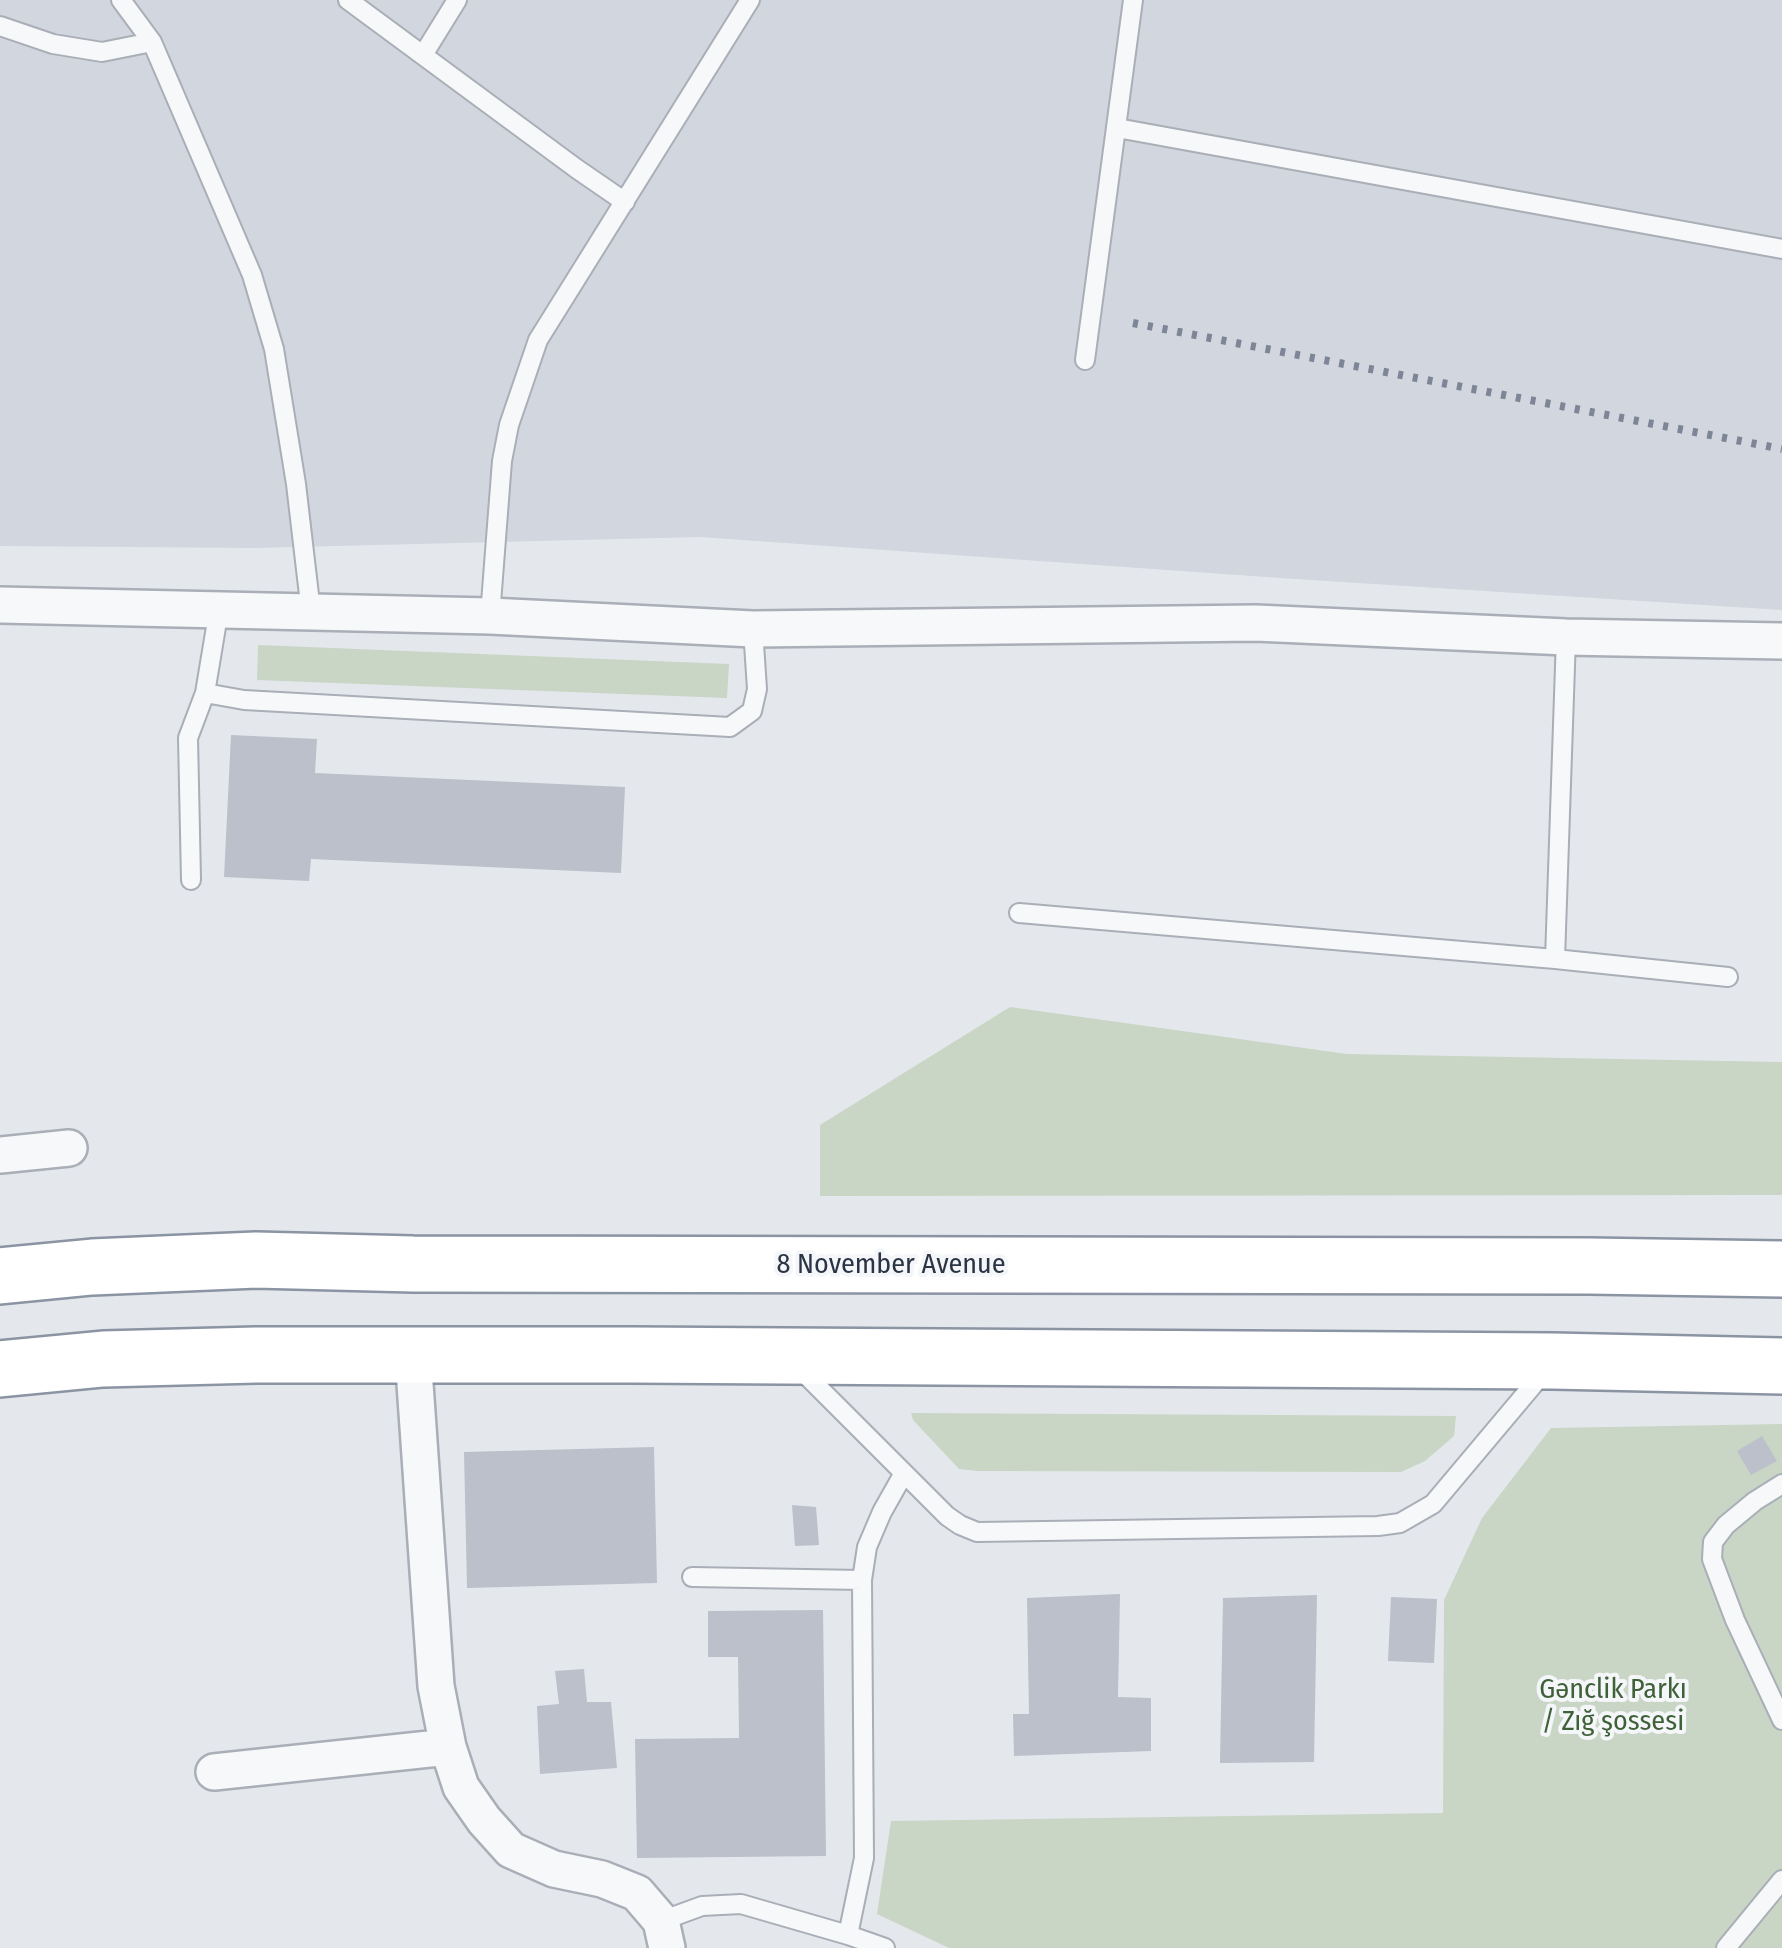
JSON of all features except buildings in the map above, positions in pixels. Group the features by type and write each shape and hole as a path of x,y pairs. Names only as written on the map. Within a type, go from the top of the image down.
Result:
{"highway":[{"name":"8 November Avenue","path":"0,1276 92,1267 256,1260 413,1264 1782,1268"},
{"path":"0,1368 103,1360 256,1356 1553,1361 1782,1366"}],"street":[{"path":"0,606 490,616 753,629 1256,624 1566,638 1782,641"},
{"path":"0,1155 69,1148"},
{"path":"413,1356 436,1686 448,1747 461,1787 511,1850 554,1869 602,1879 636,1893 664,1935"},
{"path":"214,1772 448,1747"}],"lane":[{"path":"121,0 152,42 252,276 274,349 311,612"},
{"path":"348,0 625,202"},
{"path":"423,55 457,0"},
{"path":"490,616 508,425 538,340 750,0"},
{"path":"1086,360 1133,0"},
{"path":"0,26 53,44 102,52 152,42"},
{"path":"1117,128 1782,248"},
{"path":"190,880 188,738 205,694 219,609"},
{"path":"205,694 244,700 730,727 752,711 757,689 753,629"},
{"path":"1555,960 1566,638"},
{"path":"1019,912 1728,977"},
{"path":"788,1356 947,1516 977,1532 1400,1523 1433,1504 1553,1361"},
{"path":"848,1934 864,1858 862,1580 867,1547 904,1473"},
{"path":"1782,1484 1726,1525 1713,1542 1712,1560 1782,1720"},
{"path":"692,1577 862,1580"},
{"path":"1726,1948 1782,1880"},
{"path":"664,1935 702,1906 741,1904 885,1948"}],"shaded area":[{"path":"0,0 1782,0 1782,610 700,537 255,548 0,546"}],"green space":[{"path":"258,645 729,664 727,698 257,680"},
{"path":"1010,1007 1347,1054 1782,1062 1782,1195 820,1196 820,1125"},
{"path":"911,1413 1456,1416 1454,1436 1425,1461 1401,1472 978,1471 959,1469 913,1420"},
{"name":"Gənclik Parkı / Zığ şossesi","path":"1782,1424 1782,1948 949,1948 877,1914 891,1821 1443,1813 1444,1600 1482,1518 1551,1428"}],"railway":[{"path":"1133,323 1782,449"}]}
